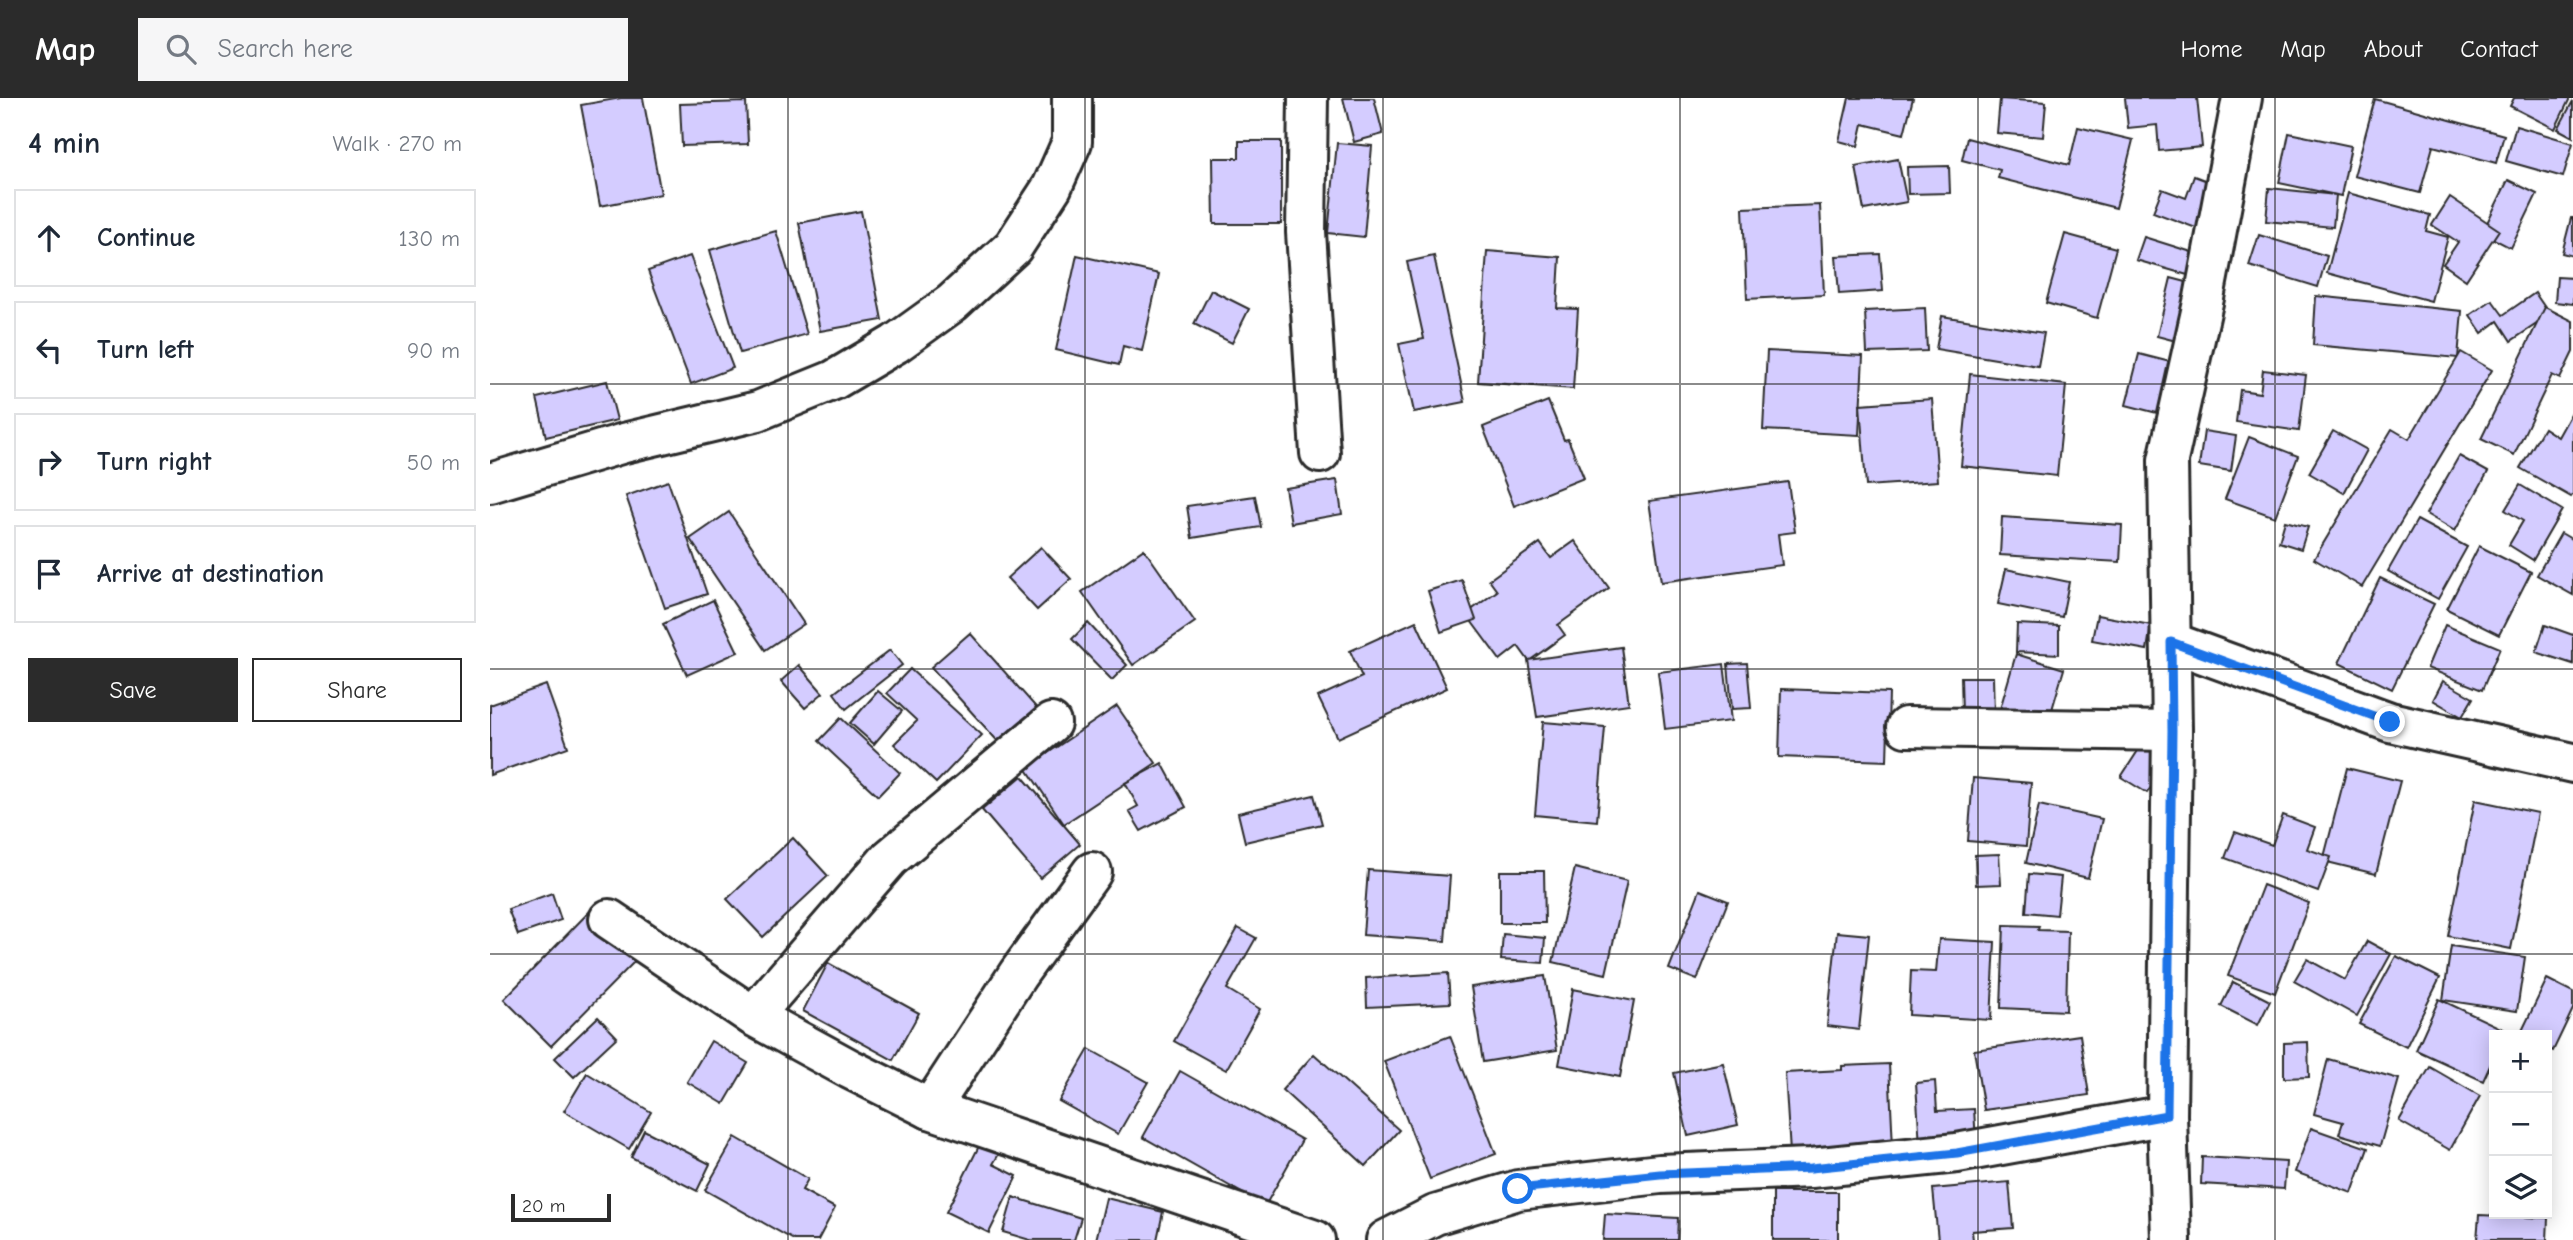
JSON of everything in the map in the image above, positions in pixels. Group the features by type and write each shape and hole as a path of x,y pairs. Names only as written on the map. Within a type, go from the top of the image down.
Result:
{"street":[{"path":"490,483 624,443 758,411 834,380 895,344 952,303 1013,247 1052,187 1072,142 1072,98"},
{"path":"1308,98 1306,232 1320,453"},
{"path":"2171,1240 2167,1115 2172,731 2168,460 2204,298 2242,98"},
{"path":"2171,642 2390,722 2573,763"},
{"path":"753,1016 889,859 1051,723"},
{"path":"1906,727 2172,731"},
{"path":"929,1108 1018,974 1092,872"},
{"path":"609,919 753,1016 929,1108 1315,1240"},
{"path":"1386,1240 1435,1215 1518,1189 1660,1174 1811,1168 1957,1153 2167,1115"}],"building":[{"path":"621,98 643,98 661,194 600,206 581,105"},
{"path":"1343,98 1374,98 1383,134 1354,142"},
{"path":"1849,98 1913,98 1904,134 1863,124 1858,146 1839,141"},
{"path":"2125,98 2197,98 2202,147 2159,151 2157,125 2128,128"},
{"path":"2514,98 2570,98 2555,129 2510,106"},
{"path":"2000,99 2046,102 2043,137 1997,133"},
{"path":"2375,99 2504,135 2496,163 2433,146 2420,193 2354,176"},
{"path":"2573,101 2573,137 2558,129"},
{"path":"746,102 748,144 682,146 680,104"},
{"path":"2516,126 2573,143 2563,177 2506,161"},
{"path":"2078,127 2133,140 2116,208 1998,178 2000,170 1962,160 1967,138 2069,165"},
{"path":"2289,133 2351,146 2341,196 2279,183"},
{"path":"1239,141 1281,141 1281,224 1214,224 1213,158 1239,158"},
{"path":"1337,143 1372,146 1364,237 1328,233"},
{"path":"1898,159 1907,202 1864,210 1856,167"},
{"path":"1949,166 1950,193 1908,194 1907,167"},
{"path":"2194,176 2221,186 2204,231 2153,212 2162,189 2186,198"},
{"path":"2508,180 2537,194 2511,248 2482,233"},
{"path":"2269,188 2336,195 2333,227 2266,221"},
{"path":"2348,193 2430,215 2426,231 2448,237 2431,301 2327,273"},
{"path":"2450,197 2499,230 2466,280 2443,264 2458,242 2432,225"},
{"path":"1820,205 1824,295 1747,299 1743,208"},
{"path":"861,211 882,320 820,331 799,223"},
{"path":"2573,218 2573,256 2562,253"},
{"path":"776,231 807,334 740,353 710,250"},
{"path":"2065,234 2116,248 2097,318 2046,303"},
{"path":"2259,235 2327,256 2318,287 2249,266"},
{"path":"2144,237 2198,254 2191,276 2136,260"},
{"path":"1487,251 1560,257 1557,308 1578,309 1573,389 1478,382"},
{"path":"1880,254 1883,291 1839,294 1836,256"},
{"path":"1077,255 1159,274 1142,351 1123,346 1119,365 1056,350"},
{"path":"690,256 733,368 691,384 648,271"},
{"path":"1434,256 1465,402 1414,412 1399,344 1424,339 1407,262"},
{"path":"2557,277 2573,278 2573,304 2555,302"},
{"path":"2171,278 2190,283 2176,341 2157,336"},
{"path":"1211,290 1249,309 1232,343 1194,324"},
{"path":"2535,293 2550,315 2511,341 2498,321 2482,333 2470,315 2492,300 2503,315"},
{"path":"2316,296 2462,311 2458,358 2313,345"},
{"path":"2545,307 2573,321 2573,352 2560,379 2552,375 2514,455 2481,439"},
{"path":"1925,308 1927,351 1867,353 1865,311"},
{"path":"1942,316 2044,333 2038,366 1936,349"},
{"path":"1767,351 1863,356 1859,435 1763,430"},
{"path":"2461,352 2492,370 2362,587 2314,559 2392,429 2409,439"},
{"path":"2139,354 2174,363 2161,414 2126,405"},
{"path":"2263,370 2306,375 2299,431 2236,422 2240,390 2260,393"},
{"path":"1970,374 2066,385 2057,476 1961,466"},
{"path":"607,381 617,420 546,437 537,398"},
{"path":"1932,399 1938,481 1866,486 1860,404"},
{"path":"1548,401 1584,478 1514,506 1483,427"},
{"path":"2573,410 2571,497 2520,468 2544,428 2558,437"},
{"path":"2204,431 2236,436 2231,471 2199,466"},
{"path":"2333,431 2367,450 2344,493 2309,473"},
{"path":"2249,437 2298,456 2275,517 2225,499"},
{"path":"2459,456 2488,472 2455,531 2426,514"},
{"path":"1337,480 1342,514 1291,523 1285,488"},
{"path":"668,481 707,594 665,608 626,496"},
{"path":"1788,482 1795,532 1778,534 1782,565 1661,582 1649,501"},
{"path":"2520,485 2562,510 2533,560 2509,545 2523,521 2505,510"},
{"path":"1255,496 1261,527 1192,538 1187,506"},
{"path":"729,512 804,624 765,650 690,539"},
{"path":"2002,517 2122,525 2120,562 2000,555"},
{"path":"2417,520 2467,547 2438,599 2388,571"},
{"path":"2285,521 2308,527 2301,549 2279,542"},
{"path":"2561,533 2573,540 2573,595 2537,575"},
{"path":"1575,541 1609,588 1558,625 1565,635 1529,661 1518,646 1500,660 1466,614 1497,591 1489,580 1540,543 1551,558"},
{"path":"2479,546 2531,572 2499,635 2447,609"},
{"path":"1041,547 1071,579 1037,610 1007,578"},
{"path":"1144,549 1195,622 1133,665 1082,592"},
{"path":"2006,569 2069,582 2062,617 1998,604"},
{"path":"2380,578 2434,604 2392,689 2339,663"},
{"path":"1462,580 1476,620 1441,632 1428,591"},
{"path":"713,600 738,652 687,675 663,624"},
{"path":"2097,615 2151,625 2147,650 2092,640"},
{"path":"1416,621 1447,688 1338,738 1318,697 1362,677 1350,651"},
{"path":"1088,623 1127,665 1112,680 1072,639"},
{"path":"2017,624 2059,626 2059,654 2016,652"},
{"path":"2445,625 2500,648 2482,690 2427,668"},
{"path":"2545,625 2573,635 2573,664 2536,652"},
{"path":"970,633 1049,722 1011,756 931,667"},
{"path":"1621,647 1629,704 1537,717 1528,660"},
{"path":"890,650 902,665 846,709 834,693"},
{"path":"2016,654 2064,669 2048,723 2000,709"},
{"path":"1747,663 1751,708 1732,709 1728,664"},
{"path":"1724,664 1731,721 1665,729 1658,672"},
{"path":"799,665 823,693 805,708 781,681"},
{"path":"910,669 982,735 936,783 894,744 917,721 887,693"},
{"path":"1961,677 1993,677 1994,713 1962,714"},
{"path":"2443,681 2473,698 2462,717 2433,700"},
{"path":"546,685 568,747 490,775 490,705"},
{"path":"1781,689 1889,693 1887,761 1779,757"},
{"path":"878,691 902,711 874,744 850,723"},
{"path":"1117,706 1156,763 1064,824 1026,768"},
{"path":"841,718 900,773 878,796 819,741"},
{"path":"1543,722 1605,727 1597,821 1535,815"},
{"path":"2143,743 2168,760 2147,793 2121,777"},
{"path":"1162,763 1186,807 1141,831 1129,811 1138,806 1125,783"},
{"path":"2347,768 2400,781 2376,874 2323,861"},
{"path":"1022,776 1080,844 1040,878 982,810"},
{"path":"1973,778 2031,783 2026,846 1968,841"},
{"path":"1314,795 1322,824 1245,842 1238,813"},
{"path":"2475,800 2538,813 2511,949 2448,936"},
{"path":"2039,805 2102,819 2088,878 2026,863"},
{"path":"2283,815 2315,827 2307,849 2331,857 2318,892 2225,858 2235,832 2272,845"},
{"path":"793,838 828,876 763,937 727,899"},
{"path":"1999,854 2001,884 1976,885 1975,855"},
{"path":"1575,868 1627,881 1606,974 1553,962"},
{"path":"1368,870 1450,876 1445,941 1363,935"},
{"path":"1500,871 1544,871 1545,923 1500,923"},
{"path":"2029,874 2061,877 2057,915 2026,912"},
{"path":"2263,885 2309,903 2275,993 2228,976"},
{"path":"1700,890 1728,901 1697,980 1669,969"},
{"path":"552,893 561,920 518,935 508,909"},
{"path":"592,909 640,956 551,1046 504,999"},
{"path":"2004,925 2039,926 2038,930 2068,931 2066,1011 2001,1008"},
{"path":"1238,928 1256,938 1227,989 1260,1009 1226,1070 1174,1041"},
{"path":"1837,932 1869,935 1859,1030 1827,1026"},
{"path":"1503,934 1545,938 1543,963 1501,960"},
{"path":"1939,939 1995,942 1991,1020 1909,1015 1911,971 1936,972"},
{"path":"2367,941 2391,954 2357,1016 2294,981 2307,959 2345,980"},
{"path":"2451,946 2525,957 2517,1011 2443,1000"},
{"path":"2396,956 2440,978 2406,1047 2359,1024"},
{"path":"828,963 919,1013 893,1060 803,1011"},
{"path":"1448,973 1450,1003 1367,1007 1366,978"},
{"path":"1545,976 1557,1050 1483,1062 1471,987"},
{"path":"2547,979 2573,992 2573,1009 2553,1051 2552,1030 2522,1030"},
{"path":"2233,982 2270,1001 2258,1025 2221,1006"},
{"path":"1573,989 1634,1001 1620,1077 1559,1065"},
{"path":"2439,999 2505,1030 2489,1030 2489,1068 2483,1081 2416,1050"},
{"path":"598,1017 617,1037 574,1077 555,1058"},
{"path":"2080,1035 2089,1095 1984,1110 1974,1050"},
{"path":"1450,1036 1496,1154 1430,1179 1384,1061"},
{"path":"711,1041 748,1063 724,1104 687,1082"},
{"path":"2308,1042 2309,1077 2284,1078 2284,1043"},
{"path":"1089,1049 1148,1082 1118,1134 1059,1101"},
{"path":"1314,1054 1399,1130 1366,1166 1282,1090"},
{"path":"2328,1059 2399,1079 2380,1146 2339,1134 2343,1122 2314,1114"},
{"path":"1723,1063 1738,1125 1688,1136 1674,1073"},
{"path":"1889,1064 1893,1147 1790,1153 1785,1073"},
{"path":"2430,1067 2480,1096 2450,1150 2399,1121"},
{"path":"1180,1071 1302,1140 1265,1206 1143,1137"},
{"path":"587,1073 651,1112 629,1149 564,1111"},
{"path":"1935,1081 1937,1111 1974,1109 1976,1142 1920,1146 1916,1083"},
{"path":"2311,1128 2368,1148 2352,1193 2295,1172"},
{"path":"644,1130 710,1164 697,1191 631,1157"},
{"path":"735,1137 808,1179 802,1190 835,1208 818,1240 794,1240 705,1190"},
{"path":"980,1144 999,1154 993,1164 1017,1176 989,1233 946,1212"},
{"path":"2202,1157 2286,1162 2284,1189 2201,1184"},
{"path":"2009,1182 2013,1228 1972,1231 1973,1240 1938,1240 1933,1189"},
{"path":"1773,1192 1838,1192 1838,1240 1773,1240"},
{"path":"1013,1197 1081,1218 1074,1240 1030,1240 1003,1232"},
{"path":"1106,1198 1163,1212 1157,1240 1096,1240"},
{"path":"1605,1214 1678,1218 1677,1240 1603,1240"},
{"path":"2479,1215 2489,1215 2489,1219 2548,1219 2547,1240 2477,1240"}],"route":[{"path":"1518,1189 1660,1174 1811,1168 1957,1153 2167,1115 2171,642 2390,722"}]}
